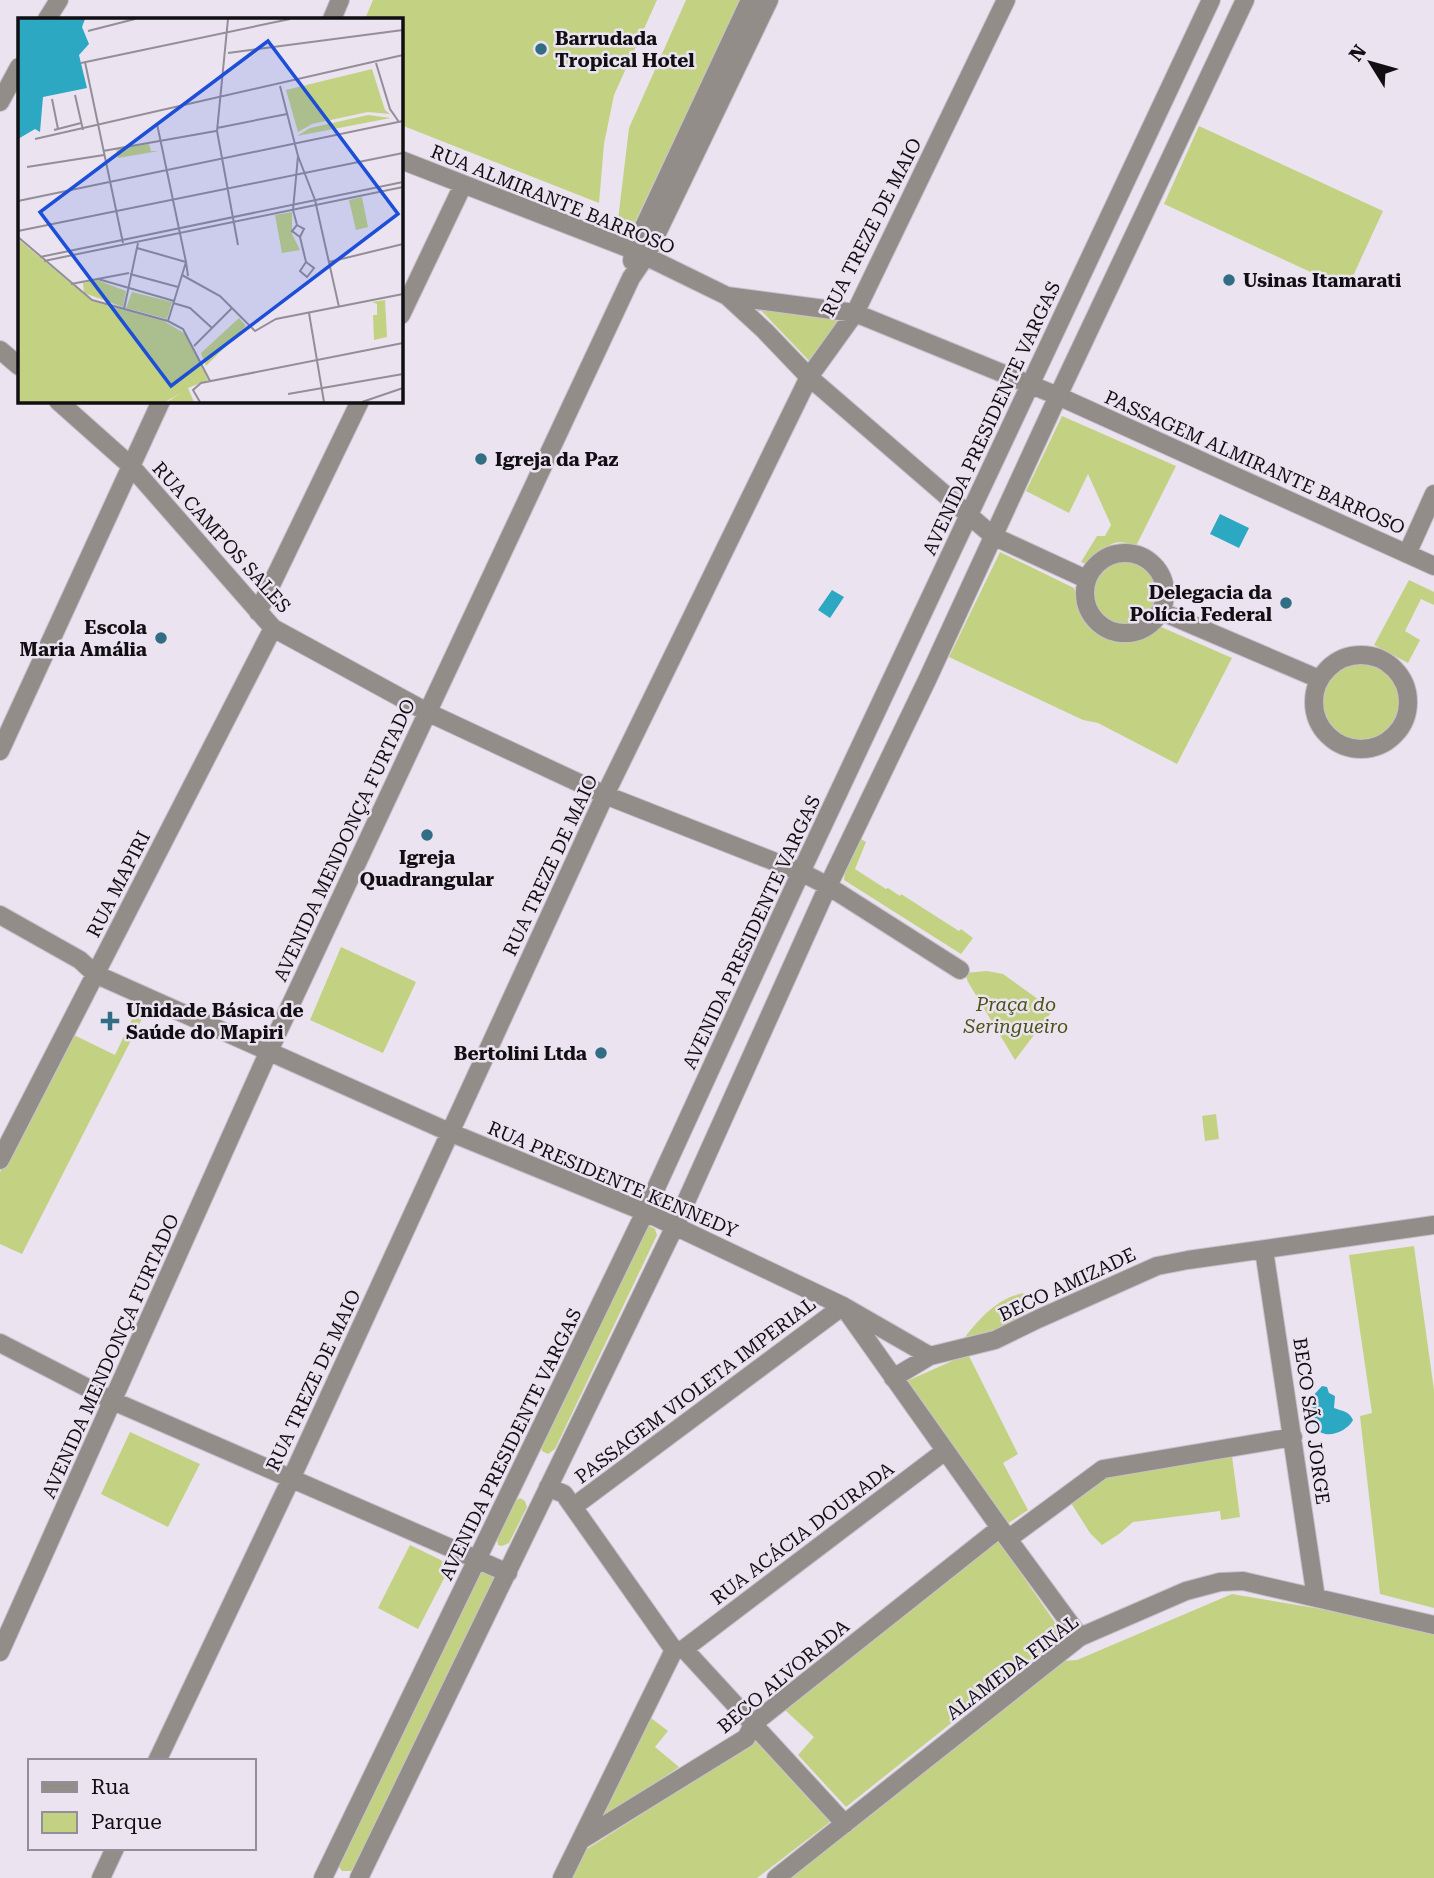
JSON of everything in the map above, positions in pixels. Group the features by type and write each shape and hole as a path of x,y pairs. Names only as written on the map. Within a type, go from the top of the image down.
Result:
{"street":[{"path":"48,18 59,0"},
{"path":"332,18 340,0"},
{"name":"AVENIDA MENDONÇA FURTADO","path":"0,1652 268,1053 631,278 639,253 750,0"},
{"name":"AVENIDA MENDONÇA FURTADO","path":"639,253 769,0"},
{"name":"RUA TREZE DE MAIO","path":"158,1759 291,1479 605,795 809,377 855,313 1006,0"},
{"name":"AVENIDA PRESIDENTE VARGAS","path":"329,1876 645,1212 800,872 1211,0"},
{"path":"359,1878 675,1226 828,886 1245,0"},
{"path":"1197,28 1226,41"},
{"path":"0,102 18,69"},
{"name":"RUA ALMIRANTE BARROSO","path":"402,160 639,253 727,296 809,377 992,536"},
{"path":"402,313 463,185"},
{"name":"RUA ALMIRANTE BARROSO","path":"727,296 855,313 1058,396"},
{"path":"0,350 18,365"},
{"name":"PASSAGEM ALMIRANTE BARROSO","path":"1058,396 1434,566"},
{"name":"RUA CAMPOS SALES","path":"59,402 131,466 273,628 427,712 605,795 800,872 828,886 960,970"},
{"path":"0,751 161,402"},
{"path":"258,612 359,402"},
{"path":"1407,554 1434,494"},
{"path":"992,536 1086,579"},
{"path":"1126,552 1138,554 1158,569 1163,581 1165,593 1160,611 1148,626 1136,632 1111,631 1091,616 1084,591 1086,579 1102,559 1126,552"},
{"path":"1160,611 1319,678"},
{"name":"RUA MAPIRI","path":"0,1160 273,628"},
{"path":"1366,654 1392,665 1407,688 1409,702 1400,728 1391,739 1379,746 1352,749 1342,746 1326,735 1318,723 1313,708 1319,678 1339,659 1352,655 1366,654"},
{"name":"RUA PRESIDENTE KENNEDY","path":"0,915 80,960 95,974 449,1132 645,1212 843,1306 1080,1637"},
{"name":"BECO AMIZADE","path":"893,1378 930,1356 995,1340 1157,1266 1434,1225"},
{"name":"BECO SÃO JORGE","path":"1264,1250 1316,1598"},
{"path":"843,1306 930,1356"},
{"name":"PASSAGEM VIOLETA IMPERIAL","path":"573,1507 843,1306"},
{"path":"0,1343 113,1401 508,1573"},
{"name":"BECO ALVORADA","path":"581,1840 746,1738 754,1723 1004,1534 1103,1469 1293,1437"},
{"name":"RUA ACÁCIA DOURADA","path":"679,1649 945,1451"},
{"path":"548,1486 564,1494 679,1649 754,1723 845,1824"},
{"name":"ALAMEDA FINAL","path":"776,1878 1080,1637 1185,1591 1220,1582 1243,1581 1434,1625"},
{"path":"562,1878 679,1649"},
{"path":"101,1878 114,1850"}],"green space":[{"path":"373,0 657,0 614,95 604,144 599,203 402,125 402,18 365,18"},
{"path":"686,0 741,0 634,224 618,220 629,128"},
{"path":"1199,126 1383,211 1347,289 1164,204"},
{"path":"749,298 842,322 817,369"},
{"path":"1062,416 1176,466 1136,546 1114,543 1088,565 1081,562 1097,536 1105,536 1111,525 1088,474 1069,513 1026,491"},
{"path":"1000,552 1074,588 1084,614 1112,637 1124,641 1133,640 1159,626 1232,658 1177,764 1098,723 1083,720 949,657"},
{"path":"1123,559 1136,562 1146,569 1153,579 1156,592 1153,605 1146,615 1136,622 1123,625 1110,622 1100,615 1093,605 1090,592 1093,579 1100,569 1110,562"},
{"path":"1409,580 1434,592 1434,605 1421,599 1405,631 1420,640 1408,663 1374,645"},
{"path":"1352,663 1368,663 1382,669 1393,680 1399,694 1399,710 1393,724 1382,735 1368,741 1352,741 1338,735 1327,724 1321,710 1321,694 1327,680 1338,669"},
{"path":"861,839 866,842 855,869 973,938 961,954 844,880 845,870"},
{"path":"341,947 416,982 383,1053 310,1020"},
{"name":"Praça do Seringueiro","path":"987,971 1003,974 1053,1010 1015,1060 965,973"},
{"path":"132,1004 147,1009 22,1254 0,1244 0,1172 72,1034 115,1055 133,1017 128,1013"},
{"path":"1216,1114 1219,1139 1205,1141 1202,1116"},
{"path":"648,1225 655,1229 657,1235 555,1449 548,1454 542,1451 540,1443 642,1230"},
{"path":"1414,1246 1434,1390 1434,1608 1380,1594 1360,1416 1372,1413 1349,1255"},
{"path":"1023,1293 1030,1309 999,1328 965,1337 997,1304"},
{"path":"968,1354 1018,1454 1003,1463 1028,1510 1007,1524 907,1381"},
{"path":"130,1432 200,1464 168,1527 101,1494"},
{"path":"1232,1456 1240,1517 1221,1520 1220,1511 1133,1522 1102,1545 1090,1533 1071,1503 1109,1476"},
{"path":"520,1498 525,1501 527,1507 509,1543 498,1545 497,1539 514,1502"},
{"path":"997,1539 1063,1634 846,1807 798,1755 814,1737 785,1710"},
{"path":"410,1545 451,1565 418,1629 378,1608"},
{"path":"482,1571 493,1575 493,1582 354,1867 351,1871 342,1871 337,1864"},
{"path":"1232,1594 1327,1610 1434,1634 1434,1878 789,1878 1063,1661 1077,1660"},
{"path":"651,1718 668,1731 655,1747 679,1767 601,1820"},
{"path":"756,1741 830,1822 757,1878 572,1878 587,1849"}],"water":[{"path":"1220,514 1249,528 1239,548 1210,534"},
{"path":"832,590 844,597 830,618 818,610"},
{"path":"1322,1386 1327,1387 1329,1393 1335,1396 1334,1408 1347,1413 1353,1420 1335,1434 1323,1434 1319,1431 1312,1416 1311,1398"}],"place":[{"name":"Barrudada Tropical Hotel","path":"541,49"},
{"name":"Usinas Itamarati","path":"1229,280"},
{"name":"Igreja da Paz","path":"481,459"},
{"name":"Delegacia da Polícia Federal","path":"1286,603"},
{"name":"Escola Maria Amália","path":"161,638"},
{"name":"Igreja Quadrangular","path":"427,835"},
{"name":"Unidade Básica de Saúde do Mapiri","path":"110,1021"},
{"name":"Bertolini Ltda","path":"601,1053"}]}
